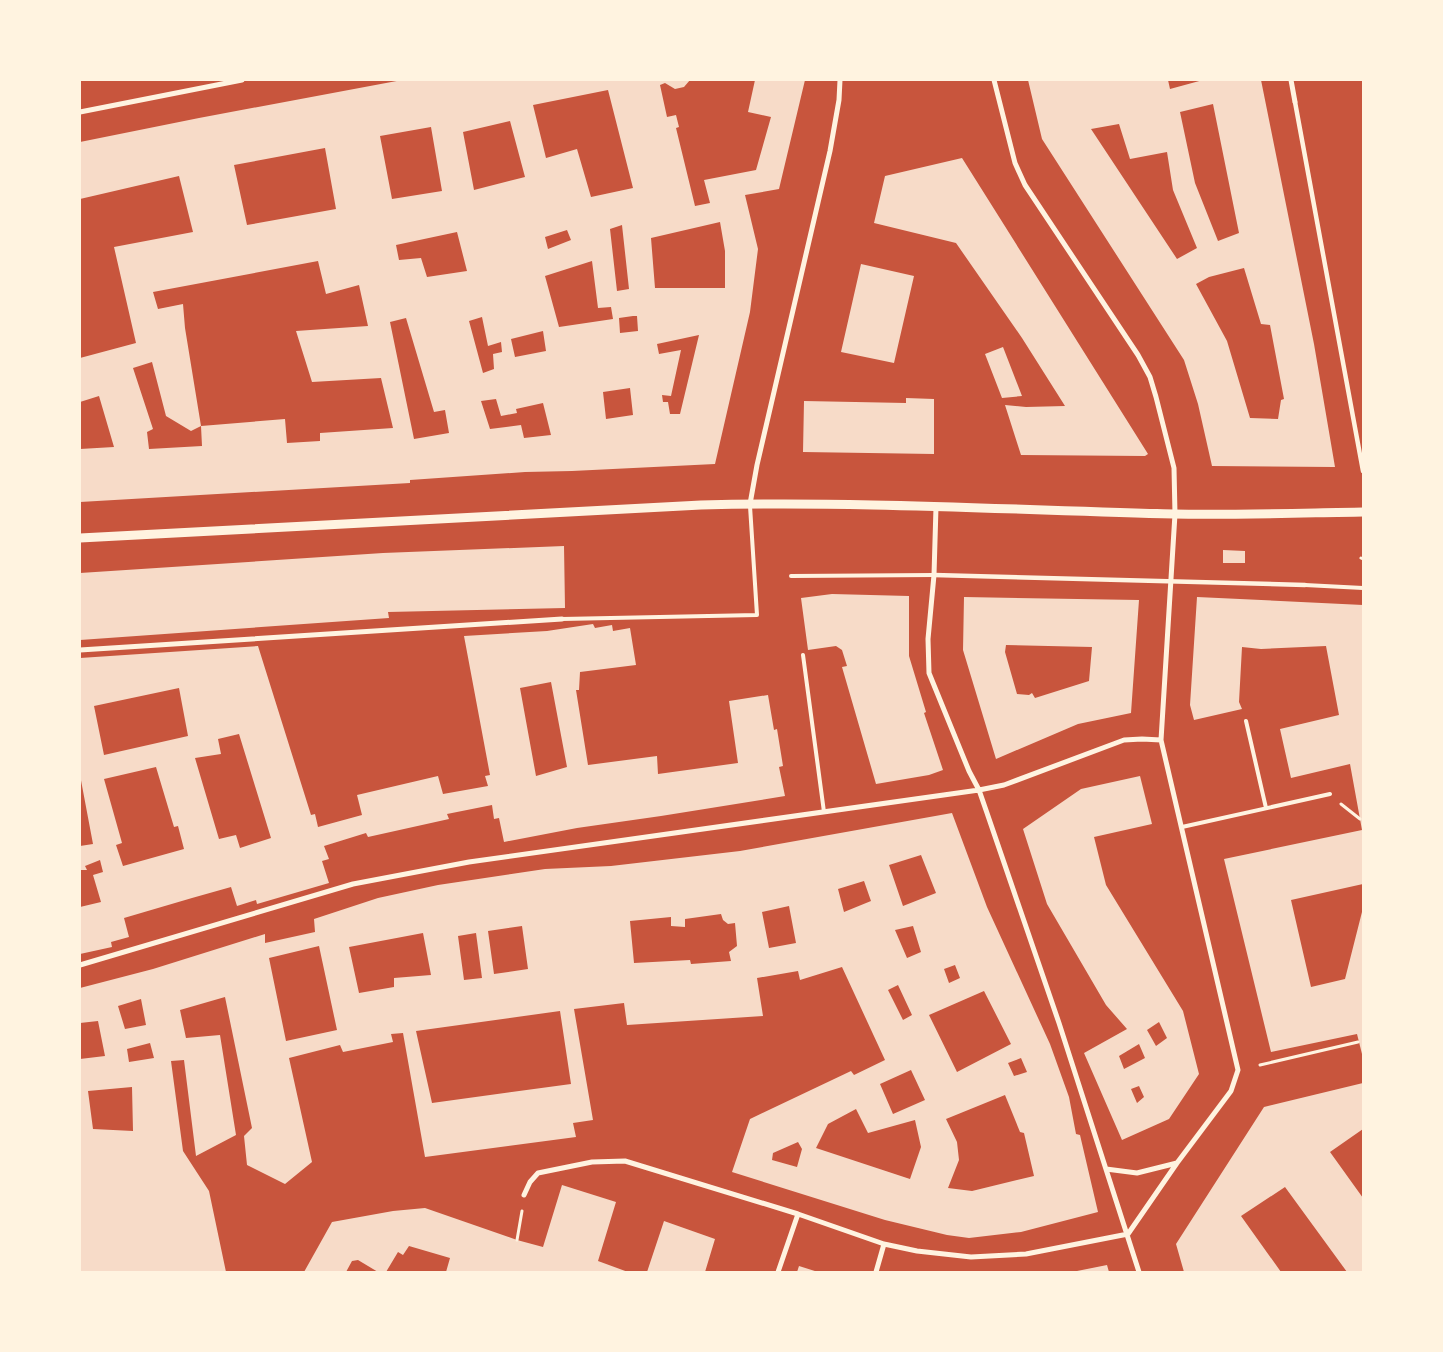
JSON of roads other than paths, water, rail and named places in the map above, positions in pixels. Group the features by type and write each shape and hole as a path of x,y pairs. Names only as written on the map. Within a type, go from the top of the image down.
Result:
{"street":[{"path":"80,112 242,80"},
{"path":"750,504 758,458 830,151 839,100 840,80"},
{"path":"524,1195 530,1182 538,1173 592,1162 625,1161 798,1214 884,1244 917,1251 971,1257 1026,1254 1128,1234 1231,1091 1238,1070 1161,740 1175,514 1174,468 1150,376 1025,184 1015,163 994,80"},
{"path":"1291,80 1363,471"},
{"path":"80,538 701,505 936,507 1175,514 1363,512 1363,507"},
{"path":"936,507 934,575 928,639 930,673 969,771 979,790 1140,1272"},
{"path":"934,575 1305,585"},
{"path":"80,650 562,619"},
{"path":"80,965 353,884 469,862 979,790 1004,785 1124,740 1161,740"},
{"path":"1106,1168 1137,1173 1178,1163"},
{"path":"778,1272 798,1214"},
{"path":"876,1272 884,1244"}],"lane":[{"path":"562,619 757,615 750,504"},
{"path":"792,576 934,575"},
{"path":"1305,585 1363,588"},
{"path":"803,655 824,812"},
{"path":"1246,721 1266,808"},
{"path":"1182,828 1330,794"}]}
